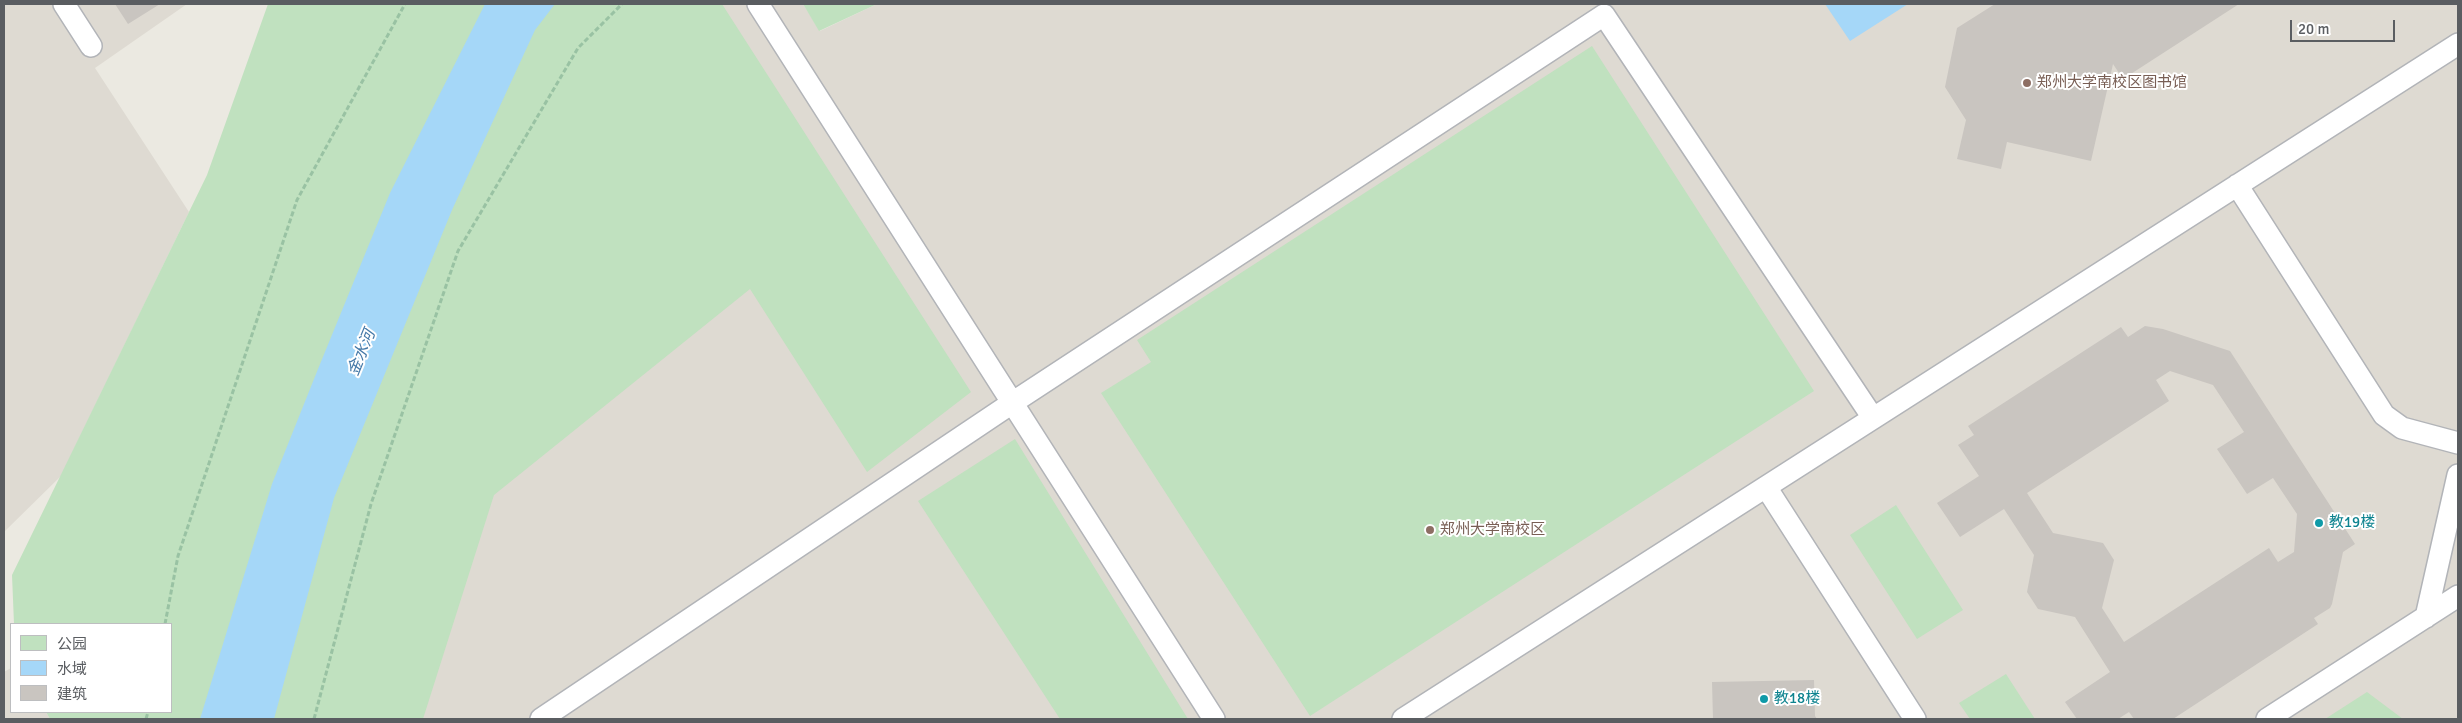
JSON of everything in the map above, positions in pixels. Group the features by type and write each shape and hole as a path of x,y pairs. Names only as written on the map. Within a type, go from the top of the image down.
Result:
{"lane":[{"path":"64,4 91,46"},
{"path":"758,4 1214,719"},
{"path":"541,719 1012,403 1604,14 1874,418"},
{"path":"1403,719 2458,44"},
{"path":"2237,185 2384,415 2402,428 2458,443"},
{"path":"2426,617 2458,475"},
{"path":"1766,487 1915,719"},
{"path":"2267,719 2458,596"}],"path":[{"path":"165,623 178,556 297,200 405,4"},
{"path":"314,719 370,504 458,251 578,48 622,4"}],"shaded area":[{"path":"4,4 187,4 95,68 189,212 61,476 4,532"},
{"name":"郑州大学南校区","path":"672,4 803,4 820,31 877,4 2458,4 2458,719 351,719"},
{"path":"10,669 10,713 47,713 50,719 4,719 4,672"}],"green space":[{"path":"268,4 722,4 971,392 867,472 750,289 494,495 423,719 50,719 47,713 172,713 172,623 14,623 12,575 207,175"},
{"path":"803,4 877,4 819,31"},
{"path":"1592,46 1814,391 1310,716 1101,393 1151,362 1137,340"},
{"path":"1015,439 1188,719 1060,719 918,501"},
{"path":"1896,505 1963,610 1917,639 1850,535"},
{"path":"2006,674 2035,719 1970,719 1959,703"},
{"path":"2367,692 2403,719 2325,719"}],"water":[{"name":"金水河","path":"485,4 555,4 535,30 452,210 334,498 274,719 200,719 272,484 390,193"},
{"path":"1825,4 1908,4 1850,41"}],"building":[{"path":"115,4 160,4 128,24"},
{"name":"郑州大学南校区图书馆","path":"1995,4 2239,4 2123,79 2113,64 2091,161 2007,142 2001,169 1957,159 1966,120 1945,87 1957,28"},
{"name":"教19楼","path":"2145,326 2163,329 2230,351 2355,544 2343,552 2332,604 2330,608 2314,618 2318,624 2173,719 2134,719 2129,712 2118,719 2077,719 2065,702 2110,672 2075,617 2038,609 2027,592 2034,555 2004,509 1960,537 1937,503 1979,476 1958,445 1974,435 1968,426 2121,327 2128,337","holes":["2170,371 2213,385 2244,432 2217,449 2247,494 2273,478 2297,514 2294,552 2278,562 2269,548 2124,642 2102,608 2114,560 2103,543 2053,533 2027,493 2169,401 2156,380"]},
{"name":"教18楼","path":"1814,680 1815,716 1817,719 1713,719 1712,682"}],"place":[{"name":"郑州大学南校区图书馆","path":"2027,83"},
{"name":"教19楼","path":"2319,523"},
{"name":"郑州大学南校区","path":"1430,530"},
{"name":"教18楼","path":"1764,699"}]}
